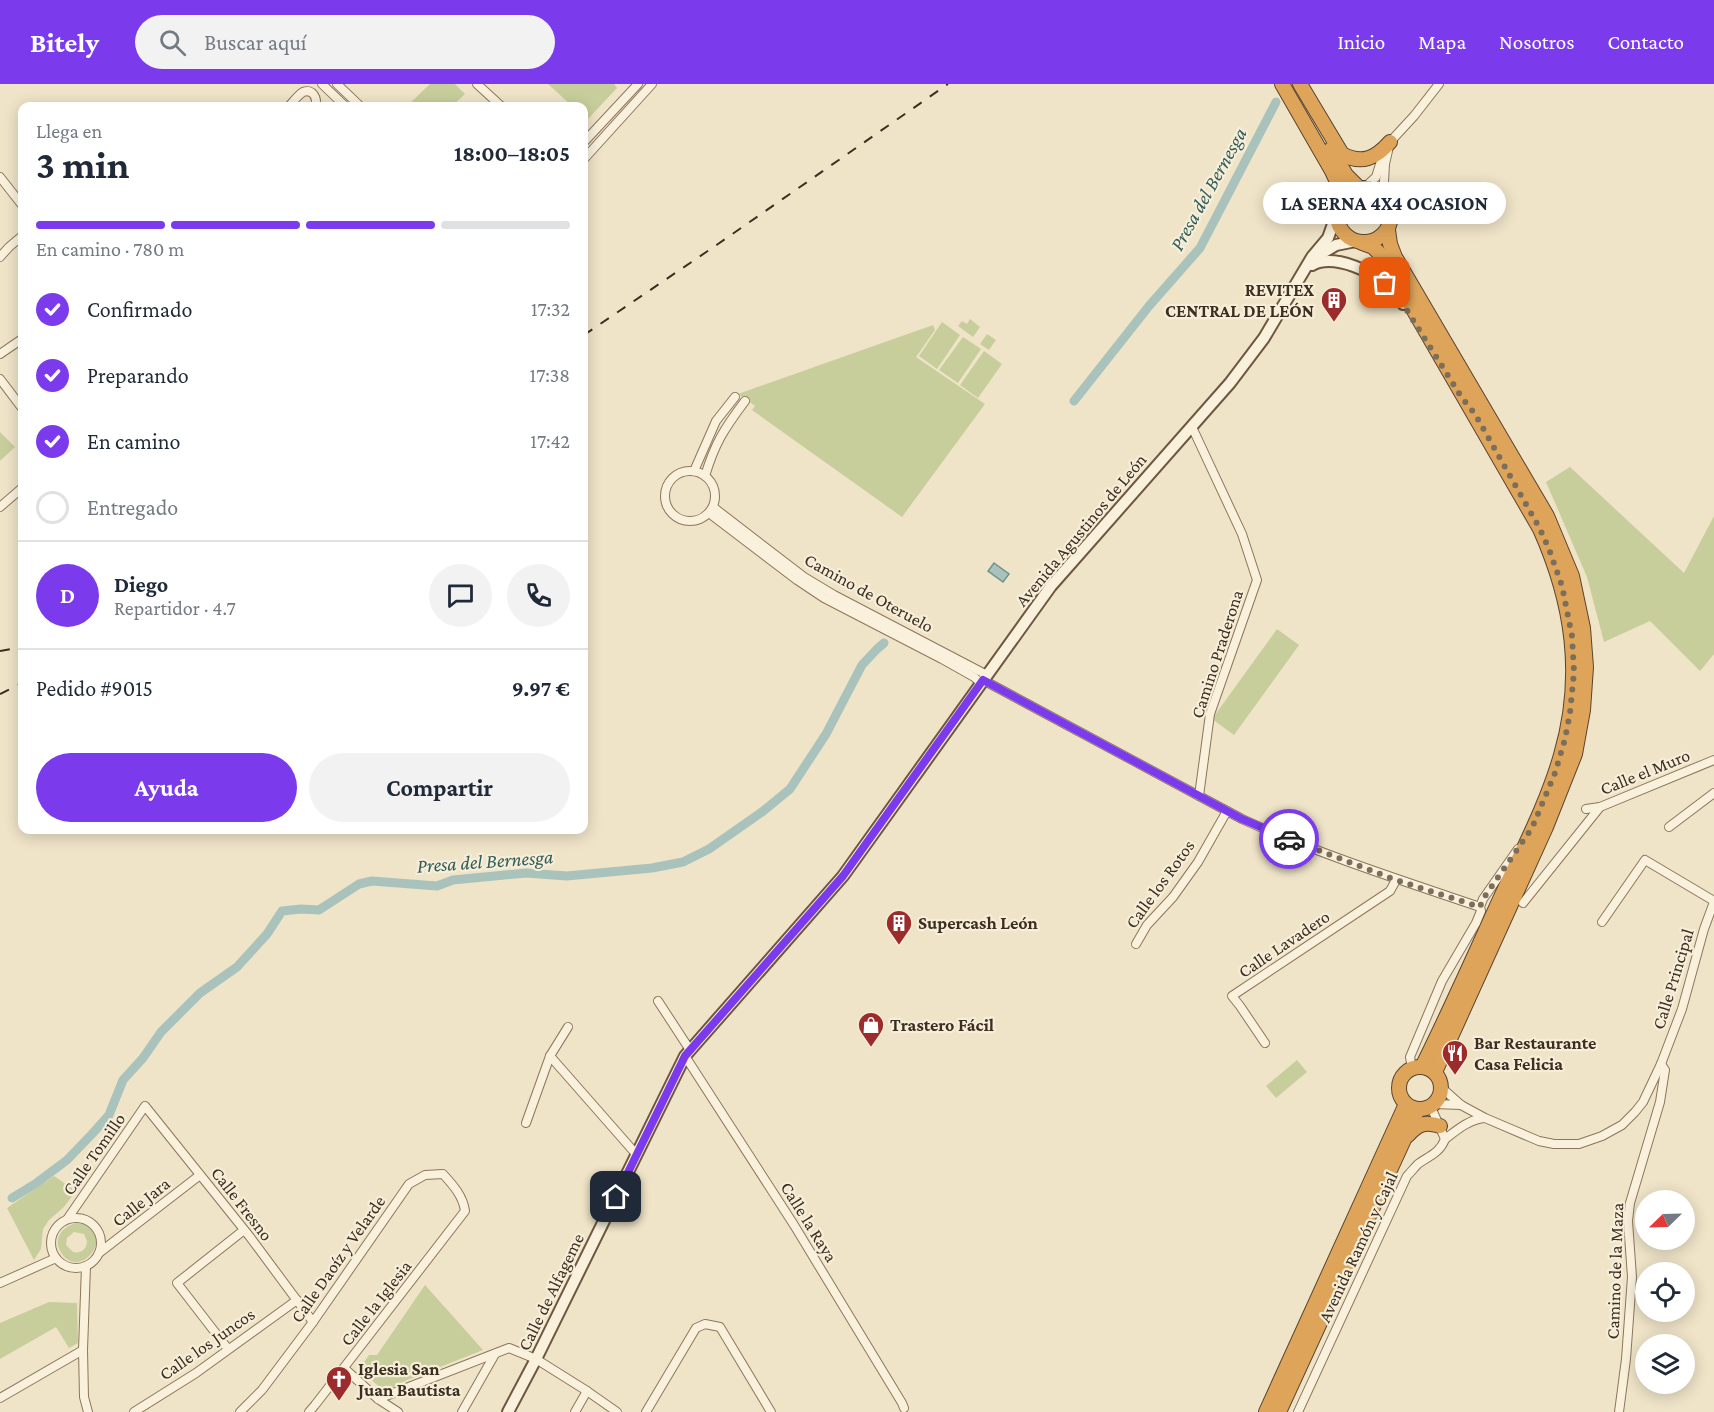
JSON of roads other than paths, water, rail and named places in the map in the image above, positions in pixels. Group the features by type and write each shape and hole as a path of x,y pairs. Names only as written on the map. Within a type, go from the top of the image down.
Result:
{"highway":[{"path":"1282,84 1340,188 1339,225 1342,231 1359,242 1373,247 1383,257 1522,494 1549,549 1562,586 1572,636 1573,692 1565,739 1555,773 1423,1069"},
{"path":"1293,84 1344,171 1362,188"},
{"path":"1300,84 1342,154 1363,160 1377,155 1387,146"},
{"path":"1339,207 1348,193 1362,188 1375,190 1387,199 1390,206 1391,217 1388,230 1392,252 1547,516 1572,576 1583,628 1586,667 1583,710 1575,754 1546,827 1423,1069"},
{"path":"1359,242 1367,243 1378,239 1388,230"},
{"path":"1280,1412 1402,1141 1422,1106 1440,1097 1442,1088 1440,1079 1423,1069 1405,1074 1400,1083 1400,1094 1422,1106"},
{"path":"1266,1412 1422,1106"},
{"path":"1402,1141 1423,1123 1440,1126"}],"street":[{"path":"322,84 341,102"},
{"path":"336,84 356,102"},
{"path":"477,84 497,102"},
{"path":"588,138 638,84"},
{"path":"588,155 652,84"},
{"path":"1362,188 1376,177 1387,146 1438,84"},
{"path":"293,102 301,93 306,92 313,93 317,102"},
{"path":"1387,146 1385,164 1387,199"},
{"path":"0,177 18,200"},
{"name":"Avenida Agustinos de León","path":"688,1053 843,876 1051,586 1248,361 1312,257 1328,238 1339,207"},
{"path":"0,257 18,239"},
{"name":"Avenida Agustinos de León","path":"1300,279 1318,256 1330,247 1346,242 1359,242"},
{"path":"1312,265 1324,260 1347,264 1377,277 1392,289 1462,398 1475,414"},
{"path":"0,354 18,342"},
{"path":"0,379 18,403"},
{"path":"694,471 716,421 735,397"},
{"path":"705,476 713,450 725,427 745,401"},
{"name":"Camino Praderona","path":"1192,427 1242,534 1257,580 1210,714 1199,796"},
{"path":"694,471 705,476 712,485 715,496 711,510 701,519 691,522 680,520 671,514 664,495 667,484 674,476 694,471"},
{"path":"0,507 18,491"},
{"name":"Camino de Oteruelo","path":"711,510 804,577 834,595 1227,811 1269,831 1396,880 1480,907"},
{"name":"Calle el Muro","path":"1586,809 1600,807 1714,760"},
{"path":"1669,827 1714,793"},
{"path":"1523,903 1600,807"},
{"name":"Calle los Rotos","path":"1136,944 1147,925 1173,897 1198,862 1227,811"},
{"path":"1423,1069 1410,1057 1436,994 1476,923 1483,899 1532,828"},
{"path":"1602,922 1645,860 1714,902"},
{"name":"Calle Lavadero","path":"1266,1043 1232,996 1390,891 1396,880"},
{"name":"Calle Principal","path":"1461,1105 1539,1141 1566,1145 1591,1141 1622,1125 1635,1112 1649,1090 1661,1064 1678,1018 1714,902"},
{"name":"Calle la Raya","path":"658,1001 904,1408"},
{"path":"526,1123 549,1056 568,1027"},
{"name":"Calle de Alfageme","path":"508,1412 688,1053"},
{"path":"549,1056 636,1154"},
{"name":"Camino de la Maza","path":"1619,1412 1626,1359 1632,1277 1628,1221 1630,1203 1662,1091 1665,1070 1661,1064"},
{"path":"1442,1088 1461,1105"},
{"path":"1422,1106 1461,1105"},
{"name":"Calle Fresno","path":"145,1106 244,1230 313,1322"},
{"name":"Calle Tomillo","path":"68,1218 145,1106"},
{"path":"1422,1106 1440,1126 1445,1140"},
{"name":"Avenida Ramón y Cajal","path":"1298,1412 1407,1176 1436,1153 1445,1140 1462,1126 1485,1118"},
{"name":"Calle Daoíz y Velarde","path":"240,1412 262,1390 313,1322 410,1184 425,1175 443,1174 456,1189 465,1205 465,1211"},
{"name":"Calle Jara","path":"99,1253 200,1175"},
{"name":"Calle la Iglesia","path":"309,1412 465,1211"},
{"path":"79,1217 88,1220 100,1234 99,1253 94,1261 86,1266 70,1267 62,1264 56,1258 52,1251 51,1236 55,1228 68,1218 79,1217"},
{"path":"228,1349 177,1283 244,1230"},
{"path":"0,1283 56,1258"},
{"path":"86,1266 83,1350 84,1397 88,1412"},
{"name":"Calle los Juncos","path":"134,1412 196,1373 297,1300"},
{"path":"646,1412 696,1328 705,1324 720,1327 771,1412"},
{"path":"378,1399 509,1348 536,1359 616,1412"},
{"path":"0,1398 83,1350"},
{"path":"462,1412 495,1354"},
{"path":"344,1368 378,1399 398,1412"},
{"path":"575,1412 587,1391"}],"water":[{"path":"994,563 1009,574 1003,582 988,571"}],"waterway":[{"name":"Presa del Bernesga","path":"1074,401 1149,306 1200,248 1276,102"},
{"name":"Presa del Bernesga","path":"12,1198 67,1160 92,1134 109,1115 123,1080 143,1058 161,1032 200,993 237,967 267,934 282,911 319,910 359,884 372,881 437,886 453,880 526,873 567,876 652,868 683,862 709,849 762,812 790,789 826,734 862,665 884,643"}],"railway":[{"path":"588,332 948,84"},
{"path":"0,651 18,648"},
{"path":"0,694 18,685"}],"place":[{"name":"LA SERNA 4X4 OCASION","path":"1385,283"},
{"name":"REVITEX CENTRAL DE LEÓN","path":"1334,323"},
{"name":"Supercash León","path":"899,946"},
{"name":"Trastero Fácil","path":"871,1048"},
{"name":"Bar Restaurante Casa Felicia","path":"1455,1076"},
{"name":"Iglesia San Juan Bautista","path":"339,1402"}]}
